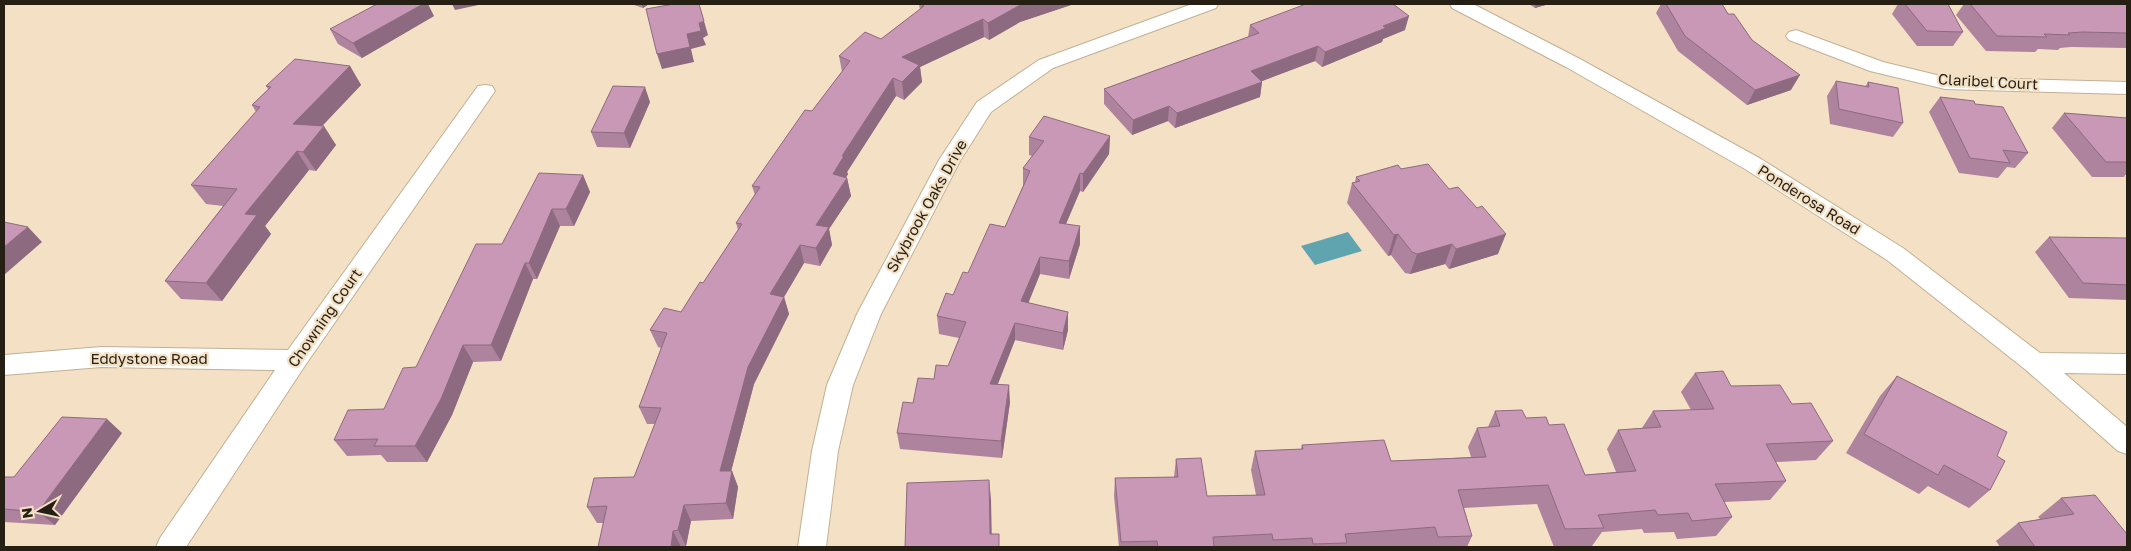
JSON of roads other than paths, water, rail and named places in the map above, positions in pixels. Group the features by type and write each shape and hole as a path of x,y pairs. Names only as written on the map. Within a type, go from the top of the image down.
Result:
{"street":[{"name":"Skybrook Oaks Drive","path":"812,547 824,451 840,385 869,314 950,160 984,107 1046,64 1209,4"},
{"name":"Ponderosa Road","path":"1460,4 1573,63 1753,164 1895,254 2034,363 2127,443"},
{"name":"Claribel Court","path":"1796,36 1877,67 1945,83 2127,88"},
{"name":"Chowning Court","path":"170,547 295,360 485,91"},
{"name":"Eddystone Road","path":"4,365 101,358 295,360"},
{"path":"2034,363 2127,364"}],"water":[{"path":"1348,232 1362,251 1315,265 1301,246"}]}
